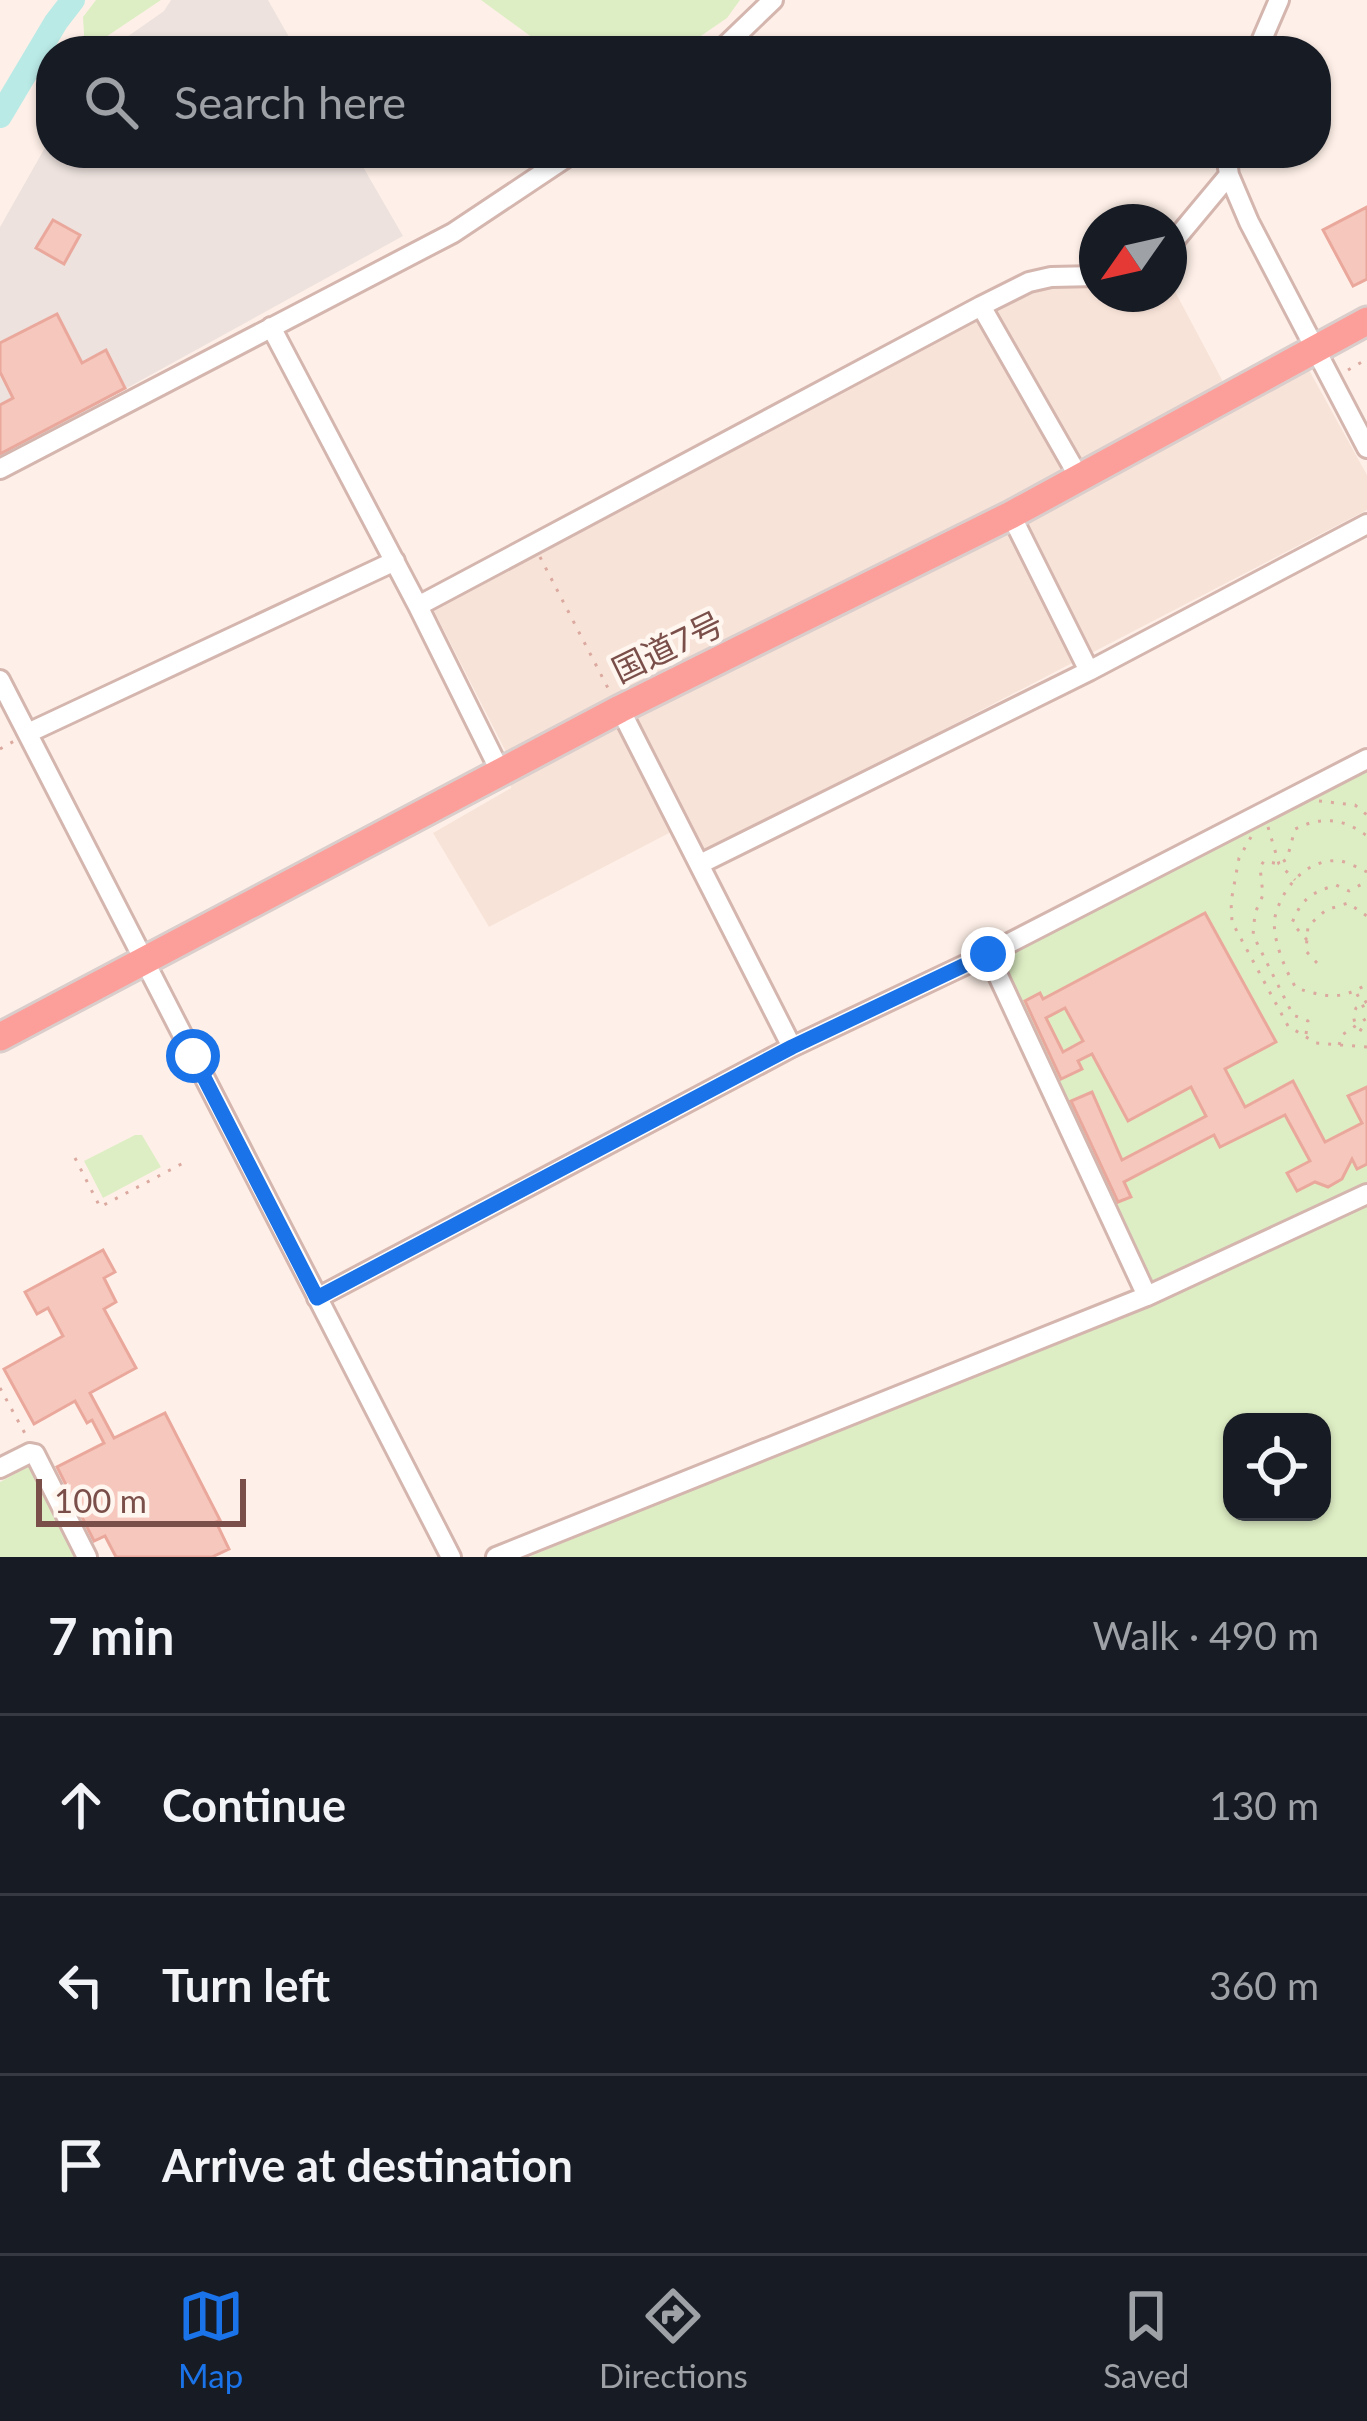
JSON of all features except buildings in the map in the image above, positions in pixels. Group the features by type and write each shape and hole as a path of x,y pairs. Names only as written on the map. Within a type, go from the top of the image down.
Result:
{"highway":[{"name":"国道7号","path":"0,1037 620,710 1080,479 1367,321"}],"street":[{"path":"736,36 773,0"},
{"path":"1263,36 1279,0"},
{"path":"0,469 453,233 550,168"},
{"path":"1228,168 1249,222 1367,448"},
{"path":"1187,225 1229,175"},
{"path":"418,606 1029,282 1079,276"},
{"path":"981,306 1080,479"},
{"path":"271,328 501,773"},
{"path":"1011,515 1089,670"},
{"path":"700,864 1089,670 1367,524"},
{"path":"28,733 394,561"},
{"path":"0,680 451,1557"},
{"path":"620,710 792,1047"},
{"path":"317,1298 792,1047 988,954 1367,759"},
{"path":"988,954 1147,1296"},
{"path":"496,1557 1147,1296 1367,1194"},
{"path":"0,1468 35,1454 87,1557"}],"path":[{"path":"1330,380 1367,359"},
{"path":"533,544 620,710"},
{"path":"1316,800 1355,805 1367,815"},
{"path":"1265,819 1279,864 1294,880"},
{"path":"1305,1036 1307,1022 1293,1015 1253,935 1263,895 1260,867 1264,861 1279,864 1287,859 1295,829 1311,821 1343,820 1367,836"},
{"path":"1258,824 1239,858 1232,922 1288,1025 1316,1043 1367,1047"},
{"path":"1367,872 1339,861 1310,866 1290,884 1274,920 1284,968 1296,988 1323,997 1350,995 1367,984"},
{"path":"1307,940 1292,923 1307,897 1336,885 1349,891 1367,884"},
{"path":"1317,963 1306,951 1308,926 1326,910 1348,903 1367,916"},
{"path":"1261,976 1284,968"},
{"path":"1339,1046 1342,1035 1367,1016 1356,991"},
{"path":"1367,1001 1356,1008 1353,1018 1367,1033"},
{"path":"75,1158 100,1207 187,1161"},
{"path":"0,1388 30,1442 30,1453"}],"shaded area":[{"path":"171,0 268,0 288,36 128,36 164,11"},
{"path":"36,163 36,168 364,168 403,236 0,458 0,227"},
{"path":"1079,284 1079,312 1186,312 1237,408 1308,368 1367,475 1367,510 708,852 673,831 489,927 433,833 511,788 509,758 434,611 1050,285"}],"green space":[{"path":"96,0 161,0 107,36 84,36 83,17"},
{"path":"481,0 740,0 727,18 701,36 530,36"},
{"path":"1367,765 1367,1187 1151,1288 995,955"},
{"path":"142,1135 161,1167 103,1198 84,1161"},
{"path":"1367,1202 1367,1557 529,1557"},
{"path":"33,1464 79,1557 0,1557 0,1482"}],"waterway":[{"path":"48,36 73,0"},
{"path":"0,116 36,56"}],"route":[{"path":"193,1056 317,1298 792,1047 988,954"}]}
